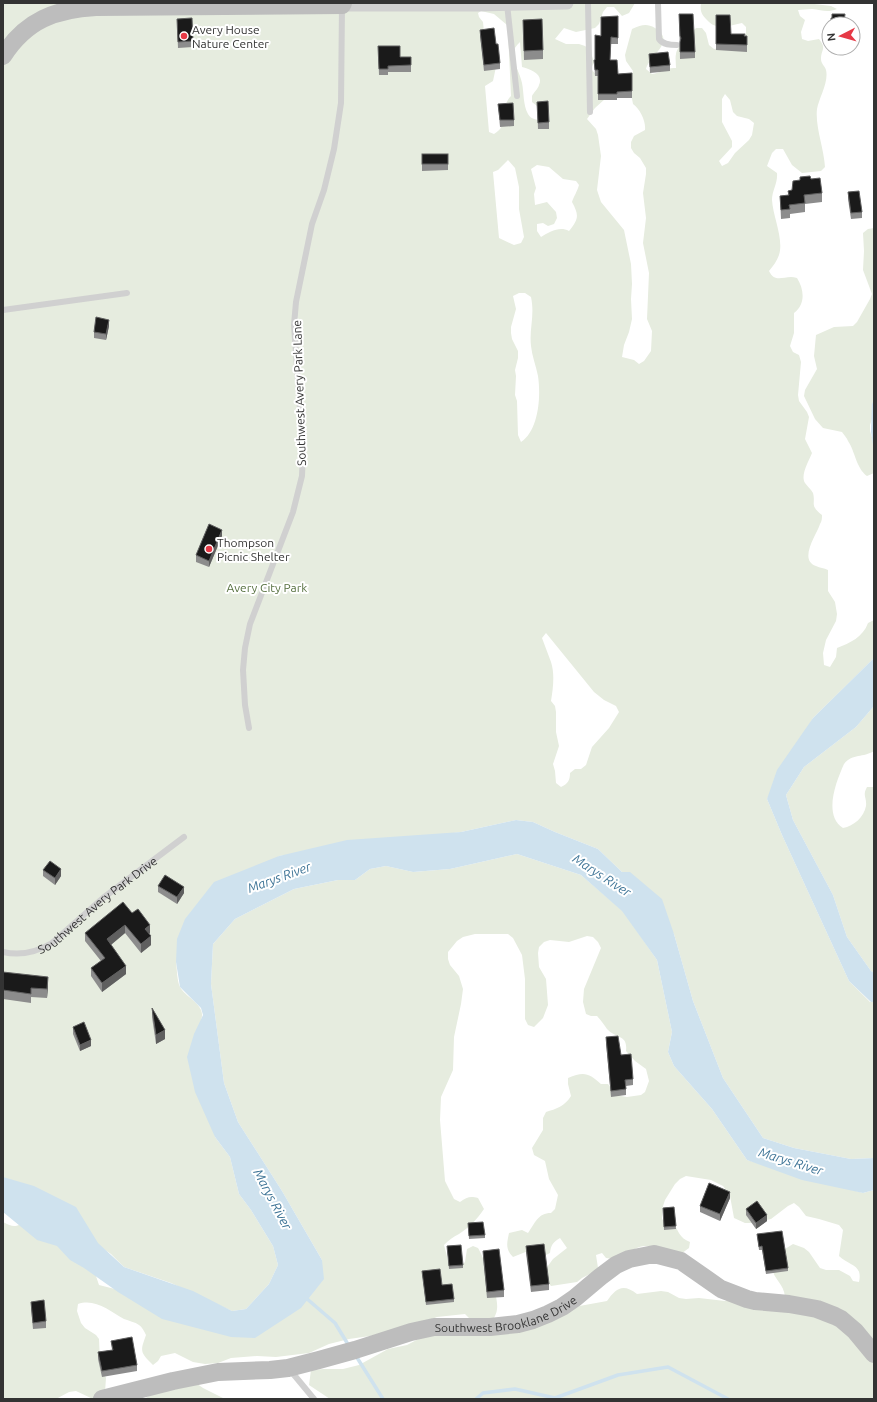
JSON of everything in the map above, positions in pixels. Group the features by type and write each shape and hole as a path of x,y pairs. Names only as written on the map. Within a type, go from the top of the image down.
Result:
{"street":[{"path":"3,56 17,38 33,25 56,13 76,8 104,6 567,3"},
{"name":"Southwest Brooklane Drive","path":"102,1399 173,1381 218,1372 288,1368 343,1354 411,1332 434,1327 490,1327 518,1324 533,1320 562,1307 616,1265 628,1259 654,1254 681,1261 721,1289 747,1299 817,1309 835,1316 855,1331 874,1354"}],"lane":[{"path":"588,3 590,112"},
{"path":"658,3 659,40 664,43 677,46"},
{"name":"Southwest Avery Park Lane","path":"249,728 245,705 243,670 245,648 250,624 293,512 302,476 303,450 294,326 296,302 312,224 324,190 334,148 341,103 340,76 342,4"},
{"path":"507,4 517,96"},
{"path":"3,310 127,293"},
{"name":"Southwest Avery Park Drive","path":"3,952 19,954 44,948 52,944 103,898 184,837"},
{"path":"288,1368 314,1399"}],"green space":[{"name":"Avery City Park","path":"3,3 635,3 629,13 622,16 614,7 607,7 603,12 599,24 595,28 576,32 564,28 555,39 566,44 579,44 590,50 594,62 591,69 601,80 605,99 595,108 587,119 596,129 601,156 597,190 601,202 624,230 631,264 632,319 622,357 634,360 639,364 644,361 651,351 652,331 647,319 649,273 643,243 646,218 643,193 646,168 631,148 631,142 634,136 645,130 645,123 642,116 633,104 629,83 633,71 626,61 625,55 632,29 649,25 661,33 663,43 646,69 652,74 670,68 676,68 676,57 679,47 696,28 702,28 706,33 709,45 714,49 720,48 746,33 746,27 742,23 723,27 715,26 702,14 701,3 806,3 831,6 837,9 827,11 812,9 798,10 800,16 805,20 801,32 802,39 808,41 819,39 821,42 821,59 827,75 817,109 818,130 825,167 821,171 802,173 792,165 783,149 776,149 772,153 767,166 777,173 777,180 772,200 779,235 780,249 777,259 769,271 772,275 778,278 797,278 803,296 801,305 794,313 794,333 790,346 793,352 799,355 801,362 798,395 799,401 809,417 805,439 812,453 804,472 804,480 813,493 814,507 822,515 821,522 810,546 809,558 811,563 828,570 828,591 835,602 837,614 836,621 826,640 823,653 824,665 830,667 836,657 837,648 856,639 866,628 868,623 874,620 874,658 813,718 767,799 849,981 870,1002 874,1002 874,1158 851,1159 794,1148 763,1138 723,1078 693,1001 674,934 622,872 598,849 533,822 516,820 461,832 279,856 176,962 180,987 199,1006 201,1010 215,1137 230,1157 239,1194 251,1210 273,1246 278,1265 269,1284 246,1309 232,1311 171,1283 124,1267 111,1254 3,1181","holes":["481,11 494,14 507,25 508,32 511,96 507,101 502,126 499,131 494,134 489,132 485,86 493,81 497,62 485,42 483,22 478,13","520,42 522,67 532,71 540,78 538,86 532,96 532,102 542,110 538,120 530,116 525,107 522,83 514,56 515,49","725,94 730,100 733,112 737,116 749,119 754,123 752,135 749,140 735,153 728,163 722,166 719,161 732,147 732,141 722,122 722,99","508,160 515,168 519,187 519,209 524,237 521,243 514,245 499,238 493,172 498,170","537,165 549,167 563,179 576,181 579,185 572,202 576,210 577,217 575,223 569,231 558,229 541,237 537,231 537,224 543,223 548,226 554,224 557,218 556,212 547,202 535,205 534,194 536,188 531,169","519,293 525,293 531,297 531,346 539,384 539,403 535,421 527,437 521,442 518,435 517,401 515,395 515,370 518,351 512,339 511,333 511,327 516,309 513,296","546,633 594,692 604,700 616,706 619,712 609,728 592,747 586,765 581,769 575,769 570,773 568,782 561,787 556,783 553,764 559,746 556,732 555,706 551,701 553,671 542,638"]},
{"path":"874,228 874,413 870,425 870,431 874,444 874,473 867,476 860,469 850,445 842,432 823,428 815,419 804,396 805,390 817,369 814,356 816,335 834,327 853,326 857,322 870,299 872,294 863,270 863,233 868,229"},
{"path":"874,706 874,751 851,758 844,764 835,789 832,807 837,822 843,828 847,827 861,817 866,806 865,792 867,787 874,787 874,973 871,971 847,937 833,895 793,820 786,795 804,767 856,727"},
{"path":"517,854 581,875 623,911 657,960 672,1032 668,1052 674,1066 712,1109 747,1160 863,1193 874,1190 874,1399 330,1399 309,1385 311,1370 343,1369 359,1365 388,1349 407,1345 430,1333 607,1301 620,1288 628,1289 637,1294 661,1291 668,1292 679,1298 686,1299 699,1298 725,1301 744,1298 785,1297 783,1289 774,1274 773,1269 777,1254 793,1244 804,1248 809,1252 820,1268 826,1270 839,1270 850,1276 853,1281 859,1282 860,1276 857,1268 839,1256 843,1230 839,1225 806,1216 794,1203 771,1219 745,1223 734,1218 730,1196 723,1186 711,1180 686,1176 675,1184 663,1206 662,1219 667,1224 673,1223 681,1236 690,1242 689,1248 678,1256 662,1249 649,1246 640,1247 623,1256 613,1259 606,1258 602,1253 596,1255 598,1268 594,1272 577,1282 551,1286 547,1281 545,1270 553,1259 567,1248 560,1238 553,1244 550,1253 544,1256 533,1249 513,1257 510,1254 507,1243 509,1233 522,1230 528,1233 540,1217 547,1213 551,1213 555,1209 558,1195 549,1179 545,1161 534,1155 532,1148 543,1130 543,1118 546,1112 563,1105 571,1096 568,1078 578,1074 590,1075 601,1084 608,1084 615,1093 627,1097 641,1095 645,1092 649,1081 646,1069 635,1061 626,1051 625,1042 623,1039 610,1032 597,1016 586,1014 583,1002 584,989 601,948 593,937 587,936 569,942 550,940 544,942 539,947 539,967 546,979 548,1005 543,1018 534,1027 528,1025 525,1019 525,979 522,955 513,938 508,934 475,934 463,937 457,941 448,952 450,965 459,976 463,989 454,1037 453,1070 441,1097 440,1120 445,1181 454,1199 460,1202 469,1197 478,1198 484,1209 470,1226 444,1245 449,1264 461,1266 465,1262 467,1249 473,1246 478,1248 488,1269 496,1296 497,1310 493,1321 473,1322 465,1314 437,1317 411,1327 405,1331 349,1339 329,1344 309,1353 276,1357 257,1356 231,1358 218,1363 205,1364 193,1362 175,1353 161,1356 153,1365 142,1352 146,1335 140,1326 124,1319 102,1306 84,1303 78,1304 77,1311 81,1323 99,1339 100,1361 106,1378 105,1392 93,1399 76,1391 69,1392 56,1399 3,1399 3,1222 15,1226 27,1221 55,1234 93,1267 99,1285 237,1320 322,1260 282,1191 238,1122 224,1083 211,984 213,944 235,919 294,889 338,880 355,880 370,869 386,866 413,872 450,869"},
{"path":"193,1381 225,1399 144,1399 160,1389"}],"water":[{"path":"874,400 874,451 871,432 872,404"},
{"path":"874,658 874,706 856,727 804,767 786,795 793,820 833,895 847,937 871,971 874,973 874,1002 871,1002 849,981 767,799 777,770 813,718"},
{"name":"Marys River","path":"516,820 533,822 598,849 622,872 630,872 662,899 674,934 693,1001 723,1078 763,1138 794,1148 851,1159 874,1158 874,1190 863,1193 802,1180 747,1160 712,1109 674,1066 668,1052 672,1032 657,960 622,911 581,875 517,854 450,869 413,872 386,866 370,869 355,880 338,880 294,889 235,919 213,944 211,984 224,1083 238,1122 282,1191 322,1260 324,1279 301,1308 255,1338 231,1337 162,1319 70,1260 57,1246 37,1240 3,1212 3,1177 34,1186 76,1207 98,1243 124,1267 193,1291 232,1311 246,1309 269,1284 278,1265 273,1246 251,1210 239,1194 230,1157 215,1137 195,1092 187,1057 194,1034 203,1015 201,1008 180,987 176,962 177,939 185,919 214,882 279,856 347,840 461,832"}],"building":[{"path":"679,14 693,14 695,52 680,52 681,38"},
{"path":"832,14 845,14 845,16 832,16"},
{"path":"716,15 730,15 731,34 745,34 744,36 747,36 747,45 716,44"},
{"path":"618,16 618,38 611,37 610,60 617,60 618,74 632,73 632,91 617,92 617,94 598,94 598,70 595,70 594,60 595,35 601,36 601,17"},
{"path":"192,18 193,41 178,42 177,19"},
{"path":"542,19 543,50 524,51 523,20"},
{"path":"494,28 496,44 498,44 500,63 484,65 480,30"},
{"path":"378,46 400,46 400,57 411,57 411,65 388,66 388,69 379,69"},
{"path":"668,52 670,65 650,67 649,54"},
{"path":"548,101 549,122 538,123 537,102"},
{"path":"513,103 514,120 500,120 498,104"},
{"path":"422,154 448,154 448,164 422,164"},
{"path":"810,176 811,179 820,178 822,193 804,195 805,203 789,205 790,209 781,210 780,196 789,195 788,191 792,190 793,181 800,180 800,177"},
{"path":"859,191 862,212 851,213 848,192"},
{"path":"96,317 109,320 106,334 94,332"},
{"name":"Thompson Picnic Shelter","path":"209,524 222,530 209,561 196,555"},
{"path":"50,861 61,869 55,878 43,870"},
{"path":"165,875 184,887 177,897 158,886"},
{"path":"123,902 132,913 138,909 150,925 145,929 151,936 141,944 125,925 107,939 126,966 102,983 91,968 105,958 85,933"},
{"path":"3,972 48,977 47,989 31,988 31,994 3,990"},
{"path":"152,1008 165,1030 156,1035"},
{"path":"84,1022 91,1040 80,1045 73,1027"},
{"path":"618,1036 621,1055 631,1054 633,1079 625,1080 626,1089 611,1091 606,1037"},
{"path":"709,1183 730,1192 720,1214 700,1206"},
{"path":"757,1201 767,1215 756,1223 746,1209"},
{"path":"674,1207 676,1226 664,1227 663,1208"},
{"path":"483,1222 485,1235 469,1236 468,1223"},
{"path":"782,1231 788,1268 766,1271 762,1246 759,1247 757,1234"},
{"path":"544,1244 549,1284 531,1286 526,1246"},
{"path":"461,1245 463,1265 449,1266 447,1246"},
{"path":"499,1249 504,1290 487,1292 483,1251"},
{"path":"440,1269 442,1285 452,1284 454,1299 426,1302 422,1271"},
{"path":"44,1300 46,1321 33,1323 31,1302"},
{"path":"132,1337 137,1365 102,1371 98,1352 113,1350 111,1341"}],"waterway":[{"path":"306,1298 335,1323 349,1346"},
{"path":"356,1356 383,1399"},
{"path":"476,1399 483,1393 515,1389 555,1398 618,1375 668,1367 728,1399"}],"place":[{"name":"Avery House Nature Center","path":"184,36"},
{"name":"Thompson Picnic Shelter","path":"209,549"}]}
